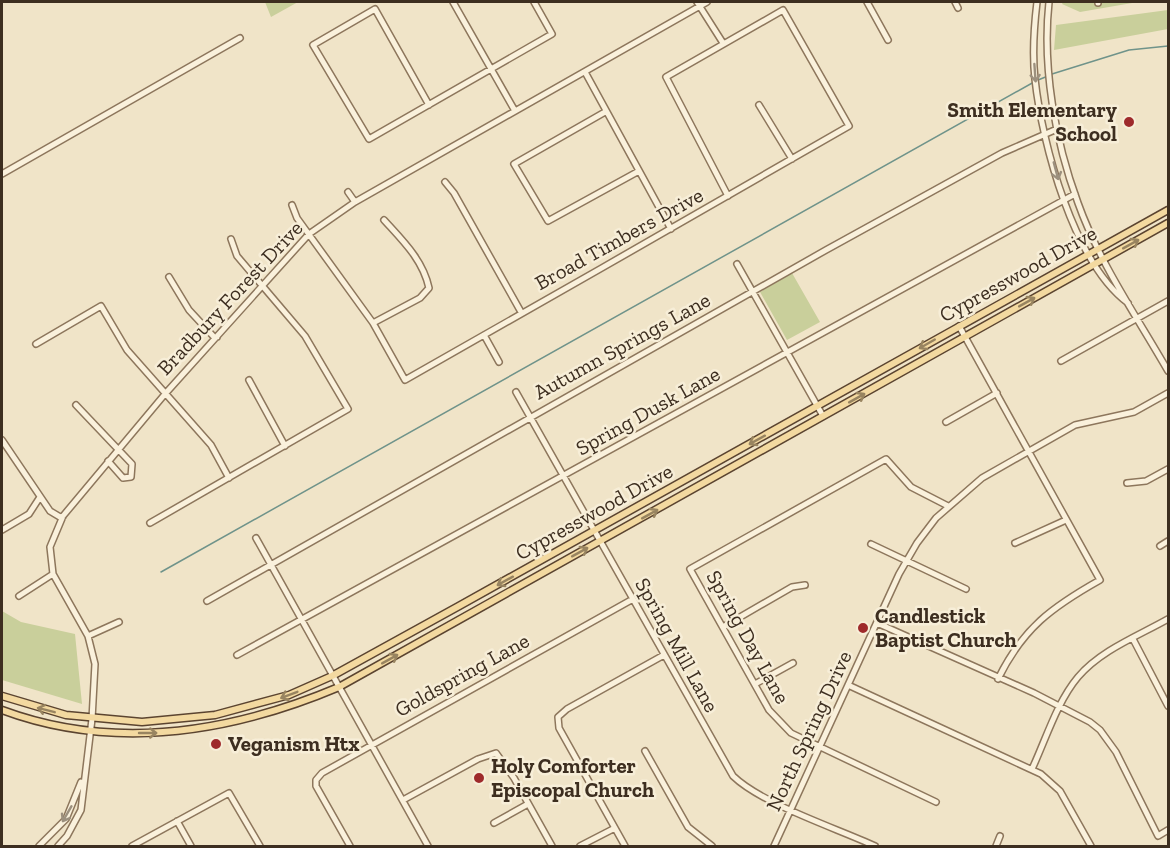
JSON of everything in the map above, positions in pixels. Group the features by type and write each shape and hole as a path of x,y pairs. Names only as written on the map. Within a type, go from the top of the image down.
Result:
{"main road":[{"name":"Cypresswood Drive","path":"2,696 44,710 92,719 142,722 215,715 290,695 332,676 459,606 1087,253 1168,210"},
{"name":"Cypresswood Drive","path":"2,710 20,717 90,730 154,734 217,727 278,711 339,687 1168,224"},
{"path":"705,469 711,480"},
{"path":"459,606 465,617"},
{"path":"215,715 217,727"}],"street":[{"path":"453,2 515,111"},
{"path":"429,105 375,9 313,45 369,139 429,105 492,69 552,34 534,2"},
{"name":"Bradbury Forest Drive","path":"83,774 92,719 95,664 88,636 53,574 50,547 63,516 117,449 309,234 354,202 585,72 699,4 707,2"},
{"path":"867,2 888,40"},
{"path":"955,2 958,8"},
{"path":"1037,2 1034,46 1039,101 1064,200 1087,253 1104,283 1131,305"},
{"path":"1049,2 1048,73 1057,129 1075,194 1098,248 1168,371"},
{"path":"699,4 723,43 666,77 728,196"},
{"name":"Broad Timbers Drive","path":"373,323 405,380 849,126 783,10 723,43"},
{"path":"2,174 240,38"},
{"path":"585,72 671,229"},
{"path":"759,105 792,159"},
{"path":"605,112 514,164 548,221 639,171"},
{"name":"Autumn Springs Lane","path":"207,601 530,416 1002,153 1057,129"},
{"path":"445,183 454,193 521,312"},
{"path":"348,192 354,202"},
{"name":"Spring Dusk Lane","path":"237,655 1075,194"},
{"path":"292,205 297,218 373,323 420,298 429,288 426,276 412,251 384,220"},
{"path":"150,523 348,409 305,336 237,256 231,239"},
{"path":"737,264 823,416"},
{"path":"169,277 189,310 214,338 217,337"},
{"path":"1061,361 1137,317 1168,302"},
{"path":"36,344 101,306 127,350 211,445 229,478"},
{"path":"959,326 1100,580 1058,604 1036,622 1014,648 998,679"},
{"path":"484,335 499,362"},
{"path":"249,380 285,446"},
{"name":"Spring Mill Lane","path":"516,392 733,776 741,784 875,846"},
{"path":"946,422 997,393"},
{"name":"North Spring Drive","path":"774,846 906,560 926,530 948,506 982,478 1028,451 1075,425 1134,412 1168,393"},
{"path":"76,405 132,464 131,477 123,477 108,461"},
{"path":"2,442 50,511 60,517 63,516"},
{"name":"Spring Day Lane","path":"936,802 820,748 782,726 774,718 690,569 886,459 911,487 948,506"},
{"path":"1127,483 1146,481 1168,469"},
{"path":"2,530 29,514 40,497"},
{"path":"1016,543 1066,520"},
{"path":"256,538 428,846"},
{"path":"1161,546 1168,541"},
{"path":"871,544 966,589"},
{"path":"18,596 53,574"},
{"path":"723,627 792,587 805,585"},
{"name":"Goldspring Lane","path":"350,846 316,786 316,780 322,773 633,599"},
{"path":"1032,769 1071,685 1086,668 1168,619"},
{"path":"88,636 119,622"},
{"path":"876,624 1090,722 1107,737 1158,836 1168,830"},
{"path":"1133,639 1168,706"},
{"path":"625,846 558,724 558,717 664,655"},
{"path":"755,684 793,663"},
{"path":"848,685 1032,769 1052,781 1091,846"},
{"path":"645,751 688,827 712,846"},
{"path":"403,800 487,754 496,753 501,756 552,846"},
{"path":"39,846 66,819 83,774"},
{"path":"58,846 71,830 81,810 83,774"},
{"path":"132,846 229,793 260,846"},
{"path":"494,823 528,804"},
{"path":"177,821 190,846"},
{"path":"580,846 615,828"},
{"path":"996,846 1000,836"}],"green space":[{"path":"265,2 298,2 271,17"},
{"path":"1063,2 1138,2 1080,12 1062,4"},
{"path":"1168,10 1168,29 1054,50 1056,25"},
{"path":"792,273 820,322 787,340 760,292"},
{"path":"2,611 21,622 75,634 82,704 2,680"}],"waterway":[{"path":"1052,74 1129,50 1168,46"},
{"path":"1038,80 1048,76"},
{"path":"161,572 1034,82"}],"place":[{"name":"Smith Elementary School","path":"1129,122"},
{"name":"Candlestick Baptist Church","path":"863,628"},
{"name":"Veganism Htx","path":"216,744"},
{"name":"Holy Comforter Episcopal Church","path":"479,778"}]}
